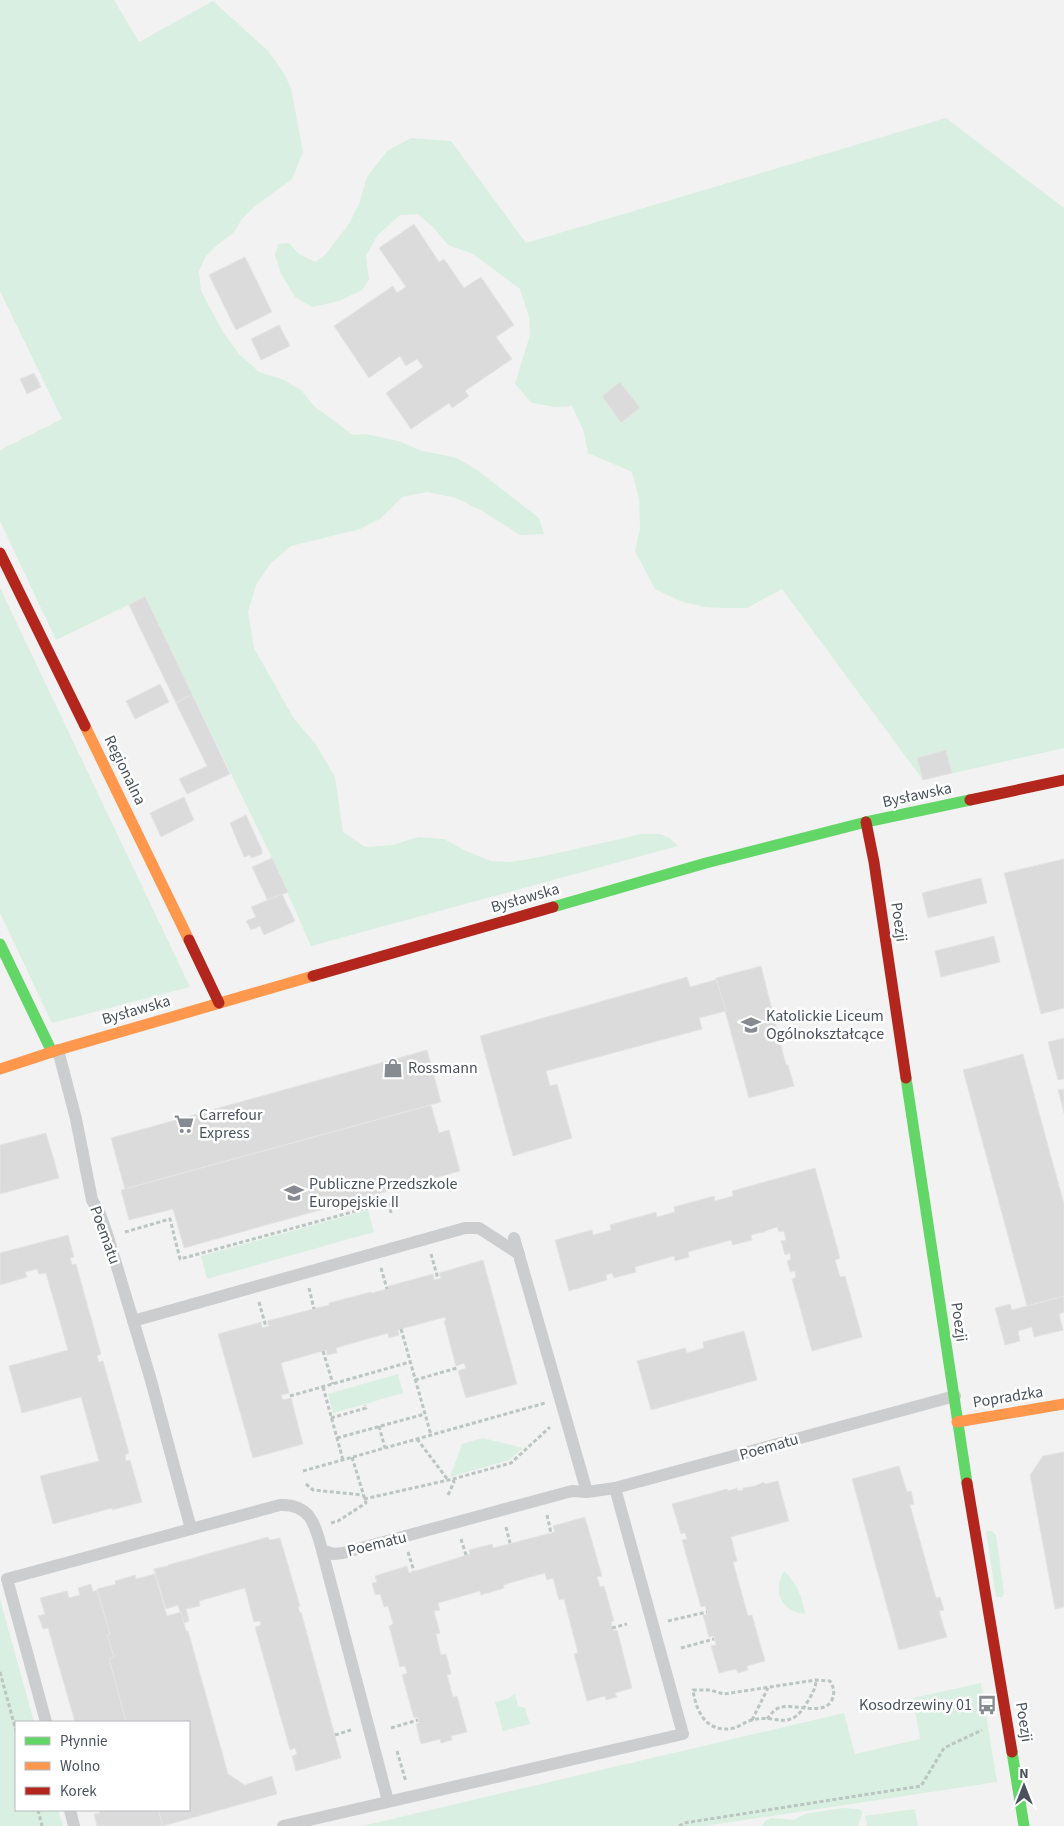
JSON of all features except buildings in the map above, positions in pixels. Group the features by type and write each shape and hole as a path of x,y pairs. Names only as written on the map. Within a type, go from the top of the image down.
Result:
{"street":[{"name":"Regionalna","path":"0,553 219,1003"},
{"name":"Bysławska","path":"0,1069 219,1003 706,863 866,822 1064,780"},
{"name":"Poezji","path":"866,822 874,862 945,1342 955,1396 957,1422 1024,1826"},
{"path":"0,944 55,1051"},
{"name":"Popradzka","path":"957,1422 1064,1404"}],"lane":[{"name":"Poematu","path":"55,1051 76,1119 92,1200 100,1214 108,1237 150,1376 191,1529 280,1505 292,1504 303,1509 310,1517 316,1527 322,1550 333,1554 343,1553 572,1491 587,1492 615,1488 955,1396"},
{"path":"133,1321 465,1228 479,1228 519,1254"},
{"path":"514,1238 587,1492"},
{"path":"283,1826 683,1734 615,1488"},
{"path":"46,1721 7,1579 191,1529"},
{"path":"322,1550 388,1801"},
{"path":"70,1811 74,1826"}],"path":[{"path":"108,1237 170,1219 180,1259 389,1202 390,1213"},
{"path":"427,1239 438,1279"},
{"path":"255,1287 266,1327"},
{"path":"401,1329 431,1435"},
{"path":"323,1351 333,1384"},
{"path":"290,1396 410,1362"},
{"path":"415,1380 457,1368"},
{"path":"323,1387 343,1460"},
{"path":"303,1471 560,1399"},
{"path":"331,1418 366,1408 365,1405"},
{"path":"337,1438 425,1414"},
{"path":"306,1484 313,1490 364,1497 453,1479 511,1463 564,1414"},
{"path":"379,1426 385,1448"},
{"path":"417,1439 448,1480"},
{"path":"329,1524 338,1522 366,1503 352,1457"},
{"path":"448,1495 454,1482 453,1479"},
{"path":"546,1512 552,1533"},
{"path":"505,1524 510,1543"},
{"path":"460,1536 466,1555"},
{"path":"408,1551 414,1571"},
{"path":"653,1625 707,1612"},
{"path":"612,1628 627,1624"},
{"path":"681,1648 714,1639"},
{"path":"0,1672 15,1727"},
{"path":"767,1719 780,1707 789,1706 804,1707 817,1708 825,1706 829,1704 833,1697 834,1688 830,1681 816,1680 724,1694 710,1690 692,1690 698,1710 708,1724 723,1728 733,1728 752,1720 784,1721 791,1719 802,1711 804,1707 816,1686 816,1680"},
{"path":"752,1720 769,1687"},
{"path":"391,1728 418,1720"},
{"path":"335,1735 354,1729"},
{"path":"679,1826 684,1822 921,1786 944,1748 984,1729"},
{"path":"397,1751 409,1796"},
{"path":"38,1811 42,1826"}],"green space":[{"path":"0,0 114,0 139,42 213,1 268,51 282,70 291,88 303,152 292,179 255,206 242,219 234,232 206,256 199,271 201,291 223,332 239,354 259,372 282,379 301,390 314,406 353,435 365,434 399,441 419,450 457,458 477,470 539,518 544,534 520,535 484,512 456,498 427,492 402,497 380,519 360,529 291,546 271,563 256,585 248,612 254,648 294,719 315,743 335,777 343,832 365,847 393,845 418,837 444,839 466,851 491,861 511,862 642,834 660,834 670,838 678,846 311,946 272,858 145,597 56,640 0,521 0,450 62,419 0,291"},
{"path":"946,118 1064,208 1064,748 923,780 782,589 747,608 722,608 704,607 680,601 655,589 635,551 640,529 639,499 632,472 588,453 583,429 572,406 556,407 532,403 515,384 530,335 529,317 520,289 473,254 448,245 434,228 418,214 400,215 377,236 366,256 369,280 362,290 339,301 312,307 295,297 280,272 275,255 278,244 289,243 299,254 315,262 324,256 349,224 359,204 367,177 387,151 411,138 451,141 526,243"},
{"path":"0,588 190,987 52,1023 0,913"},
{"path":"368,1210 374,1232 207,1279 201,1256"},
{"path":"398,1374 403,1393 333,1413 328,1394"},
{"path":"483,1438 523,1448 509,1460 450,1477 462,1444"},
{"path":"986,1531 992,1531 996,1535 1004,1593 1002,1597 996,1597"},
{"path":"784,1571 798,1591 805,1614 790,1609 781,1599 779,1586"},
{"path":"0,1599 34,1721 15,1721 15,1811 58,1811 63,1826 0,1826"},
{"path":"981,1683 997,1782 705,1826 362,1826 844,1713 855,1754 920,1739 913,1698"},
{"path":"515,1694 518,1706 525,1708 530,1724 503,1731 495,1702 507,1699"},
{"path":"842,1808 862,1811 858,1826 762,1826 765,1821 771,1818 794,1820 805,1814"},
{"path":"915,1809 918,1826 867,1826 865,1816"}],"traffic: fast":[{"path":"553,907 706,863 866,822 970,800"},
{"path":"0,944 52,1052"},
{"path":"906,1078 967,1483"},
{"path":"1012,1752 1024,1826"}],"traffic: slow":[{"path":"85,726 189,940"},
{"path":"0,1069 58,1050 313,976"},
{"path":"957,1422 1064,1404"}],"traffic: jam":[{"path":"0,553 85,726"},
{"path":"970,800 1064,780"},
{"path":"866,822 874,862 906,1078"},
{"path":"313,976 553,907"},
{"path":"189,940 219,1003"},
{"path":"967,1483 1012,1752"}],"place":[{"name":"Katolickie Liceum Ogólnokształcące","path":"751,1025"},
{"name":"Rossmann","path":"393,1068"},
{"name":"Carrefour Express","path":"184,1124"},
{"name":"Publiczne Przedszkole Europejskie II","path":"294,1193"},
{"name":"Kosodrzewiny 01","path":"987,1705"}]}
